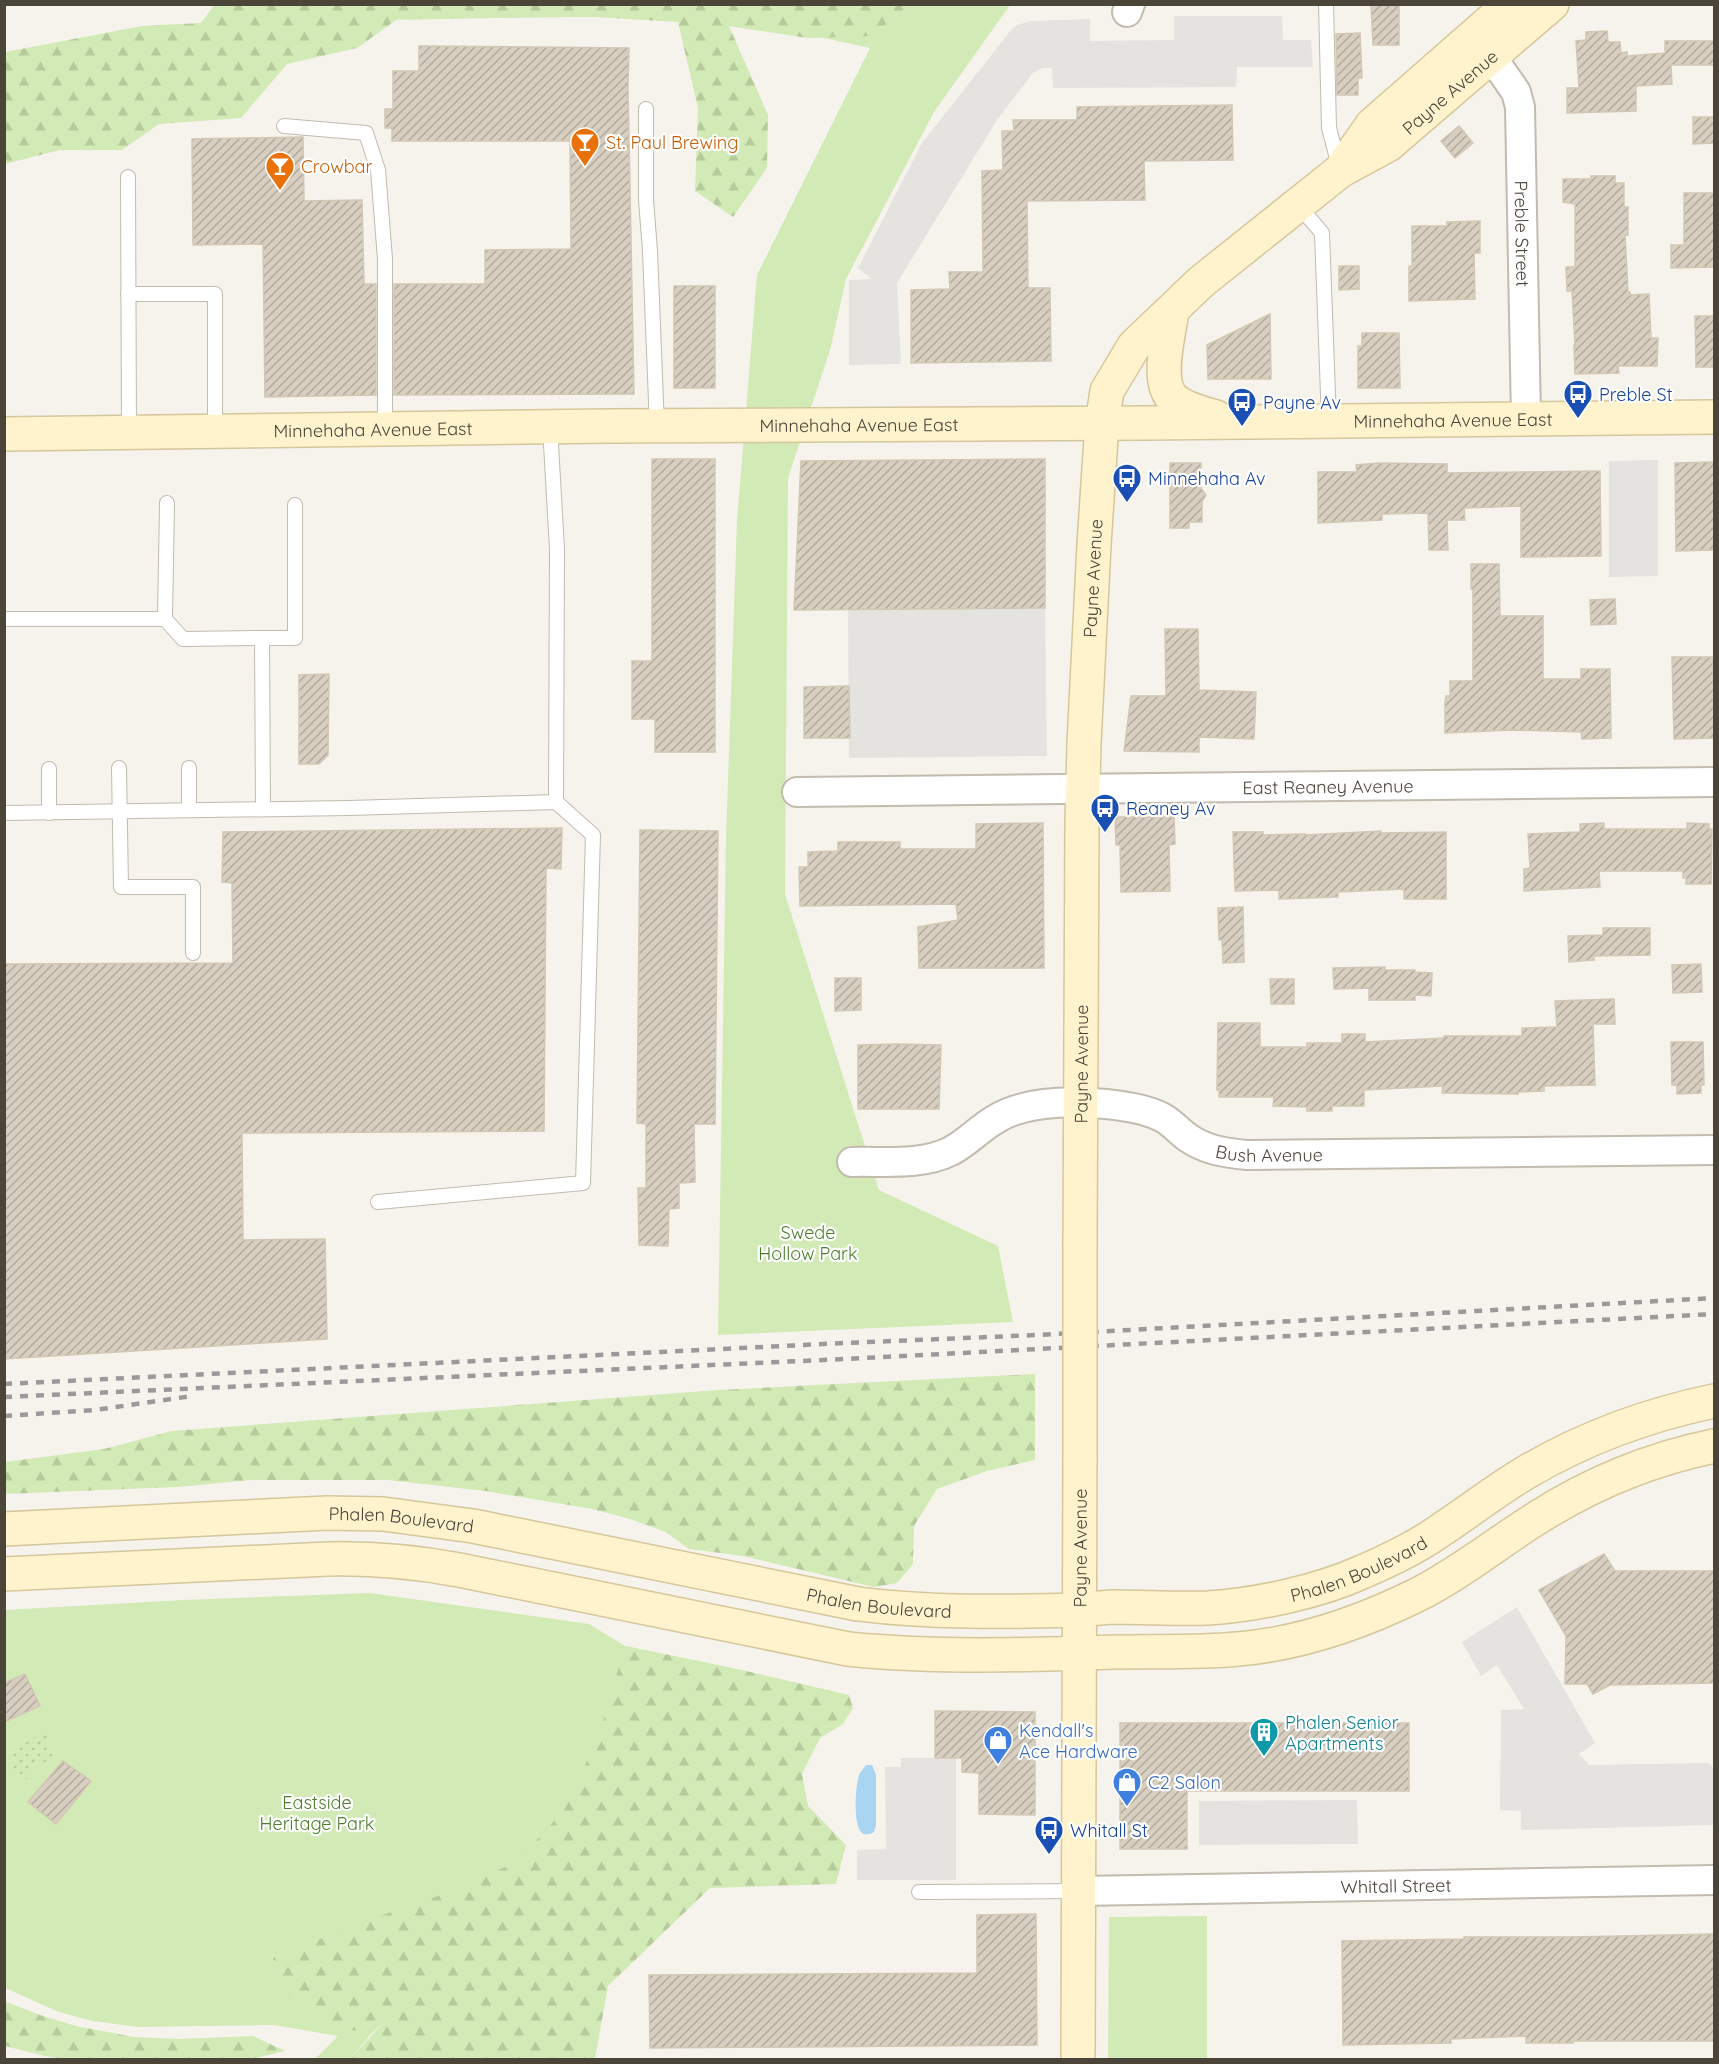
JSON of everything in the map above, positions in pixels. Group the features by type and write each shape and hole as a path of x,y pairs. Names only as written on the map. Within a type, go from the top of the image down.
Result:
{"street":[{"name":"Payne Avenue","path":"1340,171 1372,125 1510,4"},
{"name":"Payne Avenue","path":"1078,2060 1083,788 1094,545 1102,423 1107,391 1134,346 1201,282 1340,171 1389,146 1552,4"},
{"name":"Preble Street","path":"1491,56 1516,92 1520,107 1526,418"},
{"path":"1172,312 1163,375 1170,396 1191,410 1238,423"},
{"name":"Minnehaha Avenue East","path":"4,434 1714,417"},
{"name":"East Reaney Avenue","path":"797,792 1714,782"},
{"name":"Bush Avenue","path":"852,1162 911,1161 931,1157 949,1152 995,1119 1008,1113 1045,1103 1081,1102 1130,1107 1150,1112 1166,1120 1204,1147 1224,1153 1247,1155 1714,1150"},
{"name":"Phalen Boulevard","path":"4,1528 327,1513 382,1514 473,1526 882,1607 928,1610 1208,1608 1255,1602 1329,1584 1360,1573 1436,1534 1522,1475 1562,1452 1621,1426 1680,1408 1714,1401"},
{"path":"4,1574 375,1558 428,1564 872,1652 1079,1655 1239,1649 1299,1638 1340,1627 1377,1613 1419,1594 1537,1517 1584,1490 1634,1468 1714,1446"},
{"name":"Whitall Street","path":"1078,1891 1714,1880"}],"lane":[{"path":"1326,4 1329,128 1340,171"},
{"path":"646,109 646,200 657,427"},
{"path":"284,126 366,132 378,170 385,259 384,430"},
{"path":"128,177 129,433"},
{"path":"1299,206 1322,233 1329,421"},
{"path":"128,294 215,294 215,432"},
{"path":"550,427 558,549 556,802"},
{"path":"167,503 165,619 183,639 295,638 295,505"},
{"path":"4,619 165,619"},
{"path":"262,638 263,809"},
{"path":"119,768 121,887 193,887 193,953"},
{"path":"189,768 189,810"},
{"path":"49,769 49,813"},
{"path":"4,813 556,802 593,835 583,1183 378,1202"},
{"path":"920,1892 1078,1891"}],"green space":[{"path":"215,4 907,4 907,11 869,36 807,38 729,26 768,115 767,168 733,217 695,191 698,108 678,22 594,17 399,18 357,48 287,64 241,118 159,124 122,150 60,150 5,164 5,52 142,26 201,23"},
{"name":"Swede Hollow Park","path":"388,5 1010,5 934,112 846,279 830,350 788,478 785,894 879,1190 998,1246 1013,1322 718,1335 726,839 737,521 757,275 870,48 713,14 388,20"},
{"path":"1035,1374 1035,1460 987,1471 937,1489 914,1526 913,1564 897,1583 874,1587 743,1556 689,1549 666,1532 592,1509 485,1491 388,1480 251,1480 177,1487 5,1494 5,1462 104,1449 172,1431 719,1390"},
{"name":"Eastside Heritage Park","path":"370,1593 589,1624 625,1646 736,1669 697,1748 372,2033 350,2059 315,2059 338,2036 274,2025 138,2027 93,2021 59,2012 5,1988 4,1610"},
{"path":"625,1646 849,1695 853,1708 843,1724 820,1738 802,1774 808,1806 846,1845 836,1884 710,1888 608,1986 595,2059 350,2059 386,2020 358,2031 325,2025 286,1996 273,1958 357,1924 452,1891 518,1861 565,1809 600,1732"},
{"path":"45,1730 53,1757 35,1768 24,1782 10,1772 15,1749"},
{"path":"1207,1916 1207,2059 1108,2059 1109,1917"},
{"path":"4,2001 76,2026 134,2037 177,2039 253,2036 285,2051 248,2060 70,2060 45,2056 5,2046"}],"shaded area":[{"path":"1174,16 1282,16 1283,40 1311,40 1313,67 1237,67 1236,87 1053,88 1052,68 1043,68 1033,73 997,120 897,283 901,364 849,365 849,280 871,279 858,268 922,143 1011,30 1017,25 1031,21 1090,19 1090,41 1174,40"},
{"path":"1658,460 1658,576 1609,577 1609,461"},
{"path":"1045,608 1047,756 849,758 848,610"},
{"path":"1517,1607 1595,1743 1579,1754 1589,1765 1709,1763 1714,1769 1714,1825 1521,1830 1521,1811 1500,1810 1501,1710 1524,1709 1497,1665 1481,1676 1462,1642"},
{"path":"901,1758 956,1758 956,1880 857,1880 857,1850 886,1849 885,1767 901,1767"},
{"path":"1357,1800 1358,1844 1199,1845 1199,1801"}],"water":[{"path":"866,1765 872,1765 876,1775 876,1825 874,1832 870,1834 860,1831 856,1816 858,1778"}],"building":[{"path":"1371,4 1399,4 1399,45 1373,45"},
{"path":"1607,31 1608,42 1620,42 1621,53 1627,52 1627,56 1665,53 1665,41 1714,41 1714,65 1671,65 1672,84 1636,86 1636,111 1567,113 1567,88 1579,88 1576,41 1586,40 1586,32"},
{"path":"1360,33 1362,78 1358,78 1358,95 1337,95 1336,34"},
{"path":"419,46 629,48 634,394 394,395 394,284 485,284 485,250 571,249 570,141 392,141 392,128 385,128 385,109 393,109 393,71 419,71"},
{"path":"1232,105 1233,160 1144,161 1145,200 1027,201 1028,288 1050,288 1051,361 911,363 911,290 950,289 949,272 983,272 982,171 1003,170 1002,131 1014,131 1013,120 1077,120 1077,107"},
{"path":"1693,117 1714,117 1714,143 1693,144"},
{"path":"1459,126 1473,143 1455,158 1441,141"},
{"path":"303,137 304,201 362,200 364,284 376,284 376,395 265,397 263,244 193,245 192,139"},
{"path":"1591,176 1615,176 1615,183 1624,183 1624,207 1628,207 1628,235 1625,235 1628,292 1630,295 1649,294 1651,338 1658,338 1657,366 1618,366 1619,373 1575,374 1572,291 1567,291 1566,267 1575,267 1575,204 1563,202 1563,179 1591,179"},
{"path":"1684,193 1714,193 1714,267 1671,268 1671,245 1684,245"},
{"path":"1480,221 1480,253 1474,253 1475,299 1409,301 1412,226 1447,226 1447,222"},
{"path":"1339,266 1359,266 1359,289 1339,290"},
{"path":"674,286 715,286 715,388 674,388"},
{"path":"1270,314 1271,379 1208,379 1207,345"},
{"path":"1695,316 1714,316 1714,367 1696,367"},
{"path":"1362,333 1399,333 1400,388 1358,388 1358,346 1362,346"},
{"path":"652,459 715,459 715,752 655,752 655,719 632,719 632,661 652,661"},
{"path":"1045,459 1045,608 794,610 801,461"},
{"path":"1714,462 1714,550 1676,551 1675,463"},
{"path":"1170,463 1201,463 1201,488 1206,495 1202,502 1202,522 1189,522 1189,528 1170,528"},
{"path":"1447,464 1447,473 1600,471 1601,556 1521,557 1521,506 1464,508 1465,520 1447,520 1448,550 1429,550 1428,513 1382,514 1382,520 1318,523 1318,472 1357,472 1356,465"},
{"path":"1471,564 1499,564 1500,616 1543,616 1543,679 1581,679 1581,669 1610,669 1611,738 1582,739 1581,732 1512,730 1445,733 1445,702 1446,696 1450,696 1450,681 1473,681"},
{"path":"1615,599 1616,624 1591,625 1590,600"},
{"path":"1165,629 1198,629 1199,690 1256,692 1254,739 1199,737 1199,752 1124,751 1131,696 1166,696"},
{"path":"1672,657 1713,657 1714,738 1674,739"},
{"path":"329,674 328,755 319,764 299,764 299,675"},
{"path":"849,686 850,738 804,738 804,687"},
{"path":"1115,817 1174,817 1175,844 1169,845 1170,891 1121,892 1120,845 1116,845"},
{"path":"1043,823 1044,968 919,968 918,927 958,920 956,904 800,906 799,867 808,867 808,852 838,851 838,842 900,842 900,849 976,849 976,824"},
{"path":"1604,823 1604,829 1687,829 1687,823 1709,824 1709,829 1712,829 1711,884 1686,884 1683,871 1599,871 1600,887 1524,891 1524,869 1530,868 1528,834 1580,832 1580,824"},
{"path":"562,828 561,869 546,868 544,1131 242,1133 243,1240 325,1239 327,1339 4,1359 4,964 233,963 232,883 222,882 223,832"},
{"path":"640,830 718,831 715,1124 694,1124 695,1182 679,1183 679,1208 669,1209 668,1246 639,1245 638,1188 646,1188 646,1124 637,1123"},
{"path":"1381,831 1381,833 1446,832 1446,899 1404,899 1404,889 1338,892 1338,897 1279,899 1279,890 1235,891 1233,832 1305,835"},
{"path":"1243,907 1244,962 1223,963 1222,940 1219,940 1218,908"},
{"path":"1603,928 1650,928 1650,955 1594,956 1594,960 1569,962 1568,936 1603,935"},
{"path":"1701,964 1702,992 1673,993 1672,965"},
{"path":"1385,967 1385,970 1415,970 1415,972 1432,973 1431,996 1415,995 1415,1000 1369,1000 1369,988 1334,989 1333,968"},
{"path":"835,978 861,978 861,1010 835,1011"},
{"path":"1270,979 1294,979 1294,1004 1271,1004"},
{"path":"1614,999 1615,1024 1593,1024 1595,1085 1544,1086 1544,1091 1518,1092 1518,1094 1442,1093 1443,1086 1364,1090 1364,1106 1332,1106 1332,1111 1307,1111 1307,1107 1273,1106 1274,1097 1219,1097 1219,1090 1217,1090 1218,1023 1260,1023 1260,1047 1307,1047 1307,1043 1342,1043 1342,1034 1365,1034 1365,1042 1444,1038 1444,1036 1522,1036 1522,1028 1557,1027 1555,1001"},
{"path":"1671,1042 1703,1042 1704,1085 1701,1085 1701,1093 1677,1094 1677,1085 1672,1085"},
{"path":"858,1045 941,1045 939,1109 858,1109"},
{"path":"1604,1554 1615,1571 1714,1571 1714,1683 1610,1685 1593,1694 1587,1684 1565,1684 1566,1636 1539,1590"},
{"path":"25,1674 40,1706 4,1722 4,1683"},
{"name":"Kendall's Ace Hardware","path":"935,1711 1035,1712 1035,1815 979,1814 979,1773 962,1772 962,1758 935,1758"},
{"name":"Phalen Senior Apartments","path":"1120,1723 1409,1723 1409,1791 1187,1791 1187,1849 1120,1849"},
{"path":"63,1761 91,1781 56,1824 28,1802"},
{"path":"1036,1914 1037,2045 650,2048 649,1975 977,1973 977,1915"},
{"path":"1714,1934 1714,2041 1526,2043 1526,2036 1451,2039 1451,2043 1343,2045 1342,1941"}],"railway":[{"path":"4,1384 1037,1335 1714,1298"},
{"path":"4,1397 845,1359 1714,1314"},
{"path":"4,1416 95,1410 192,1396"}],"place":[{"name":"St. Paul Brewing","path":"585,168"},
{"name":"Crowbar","path":"280,192"},
{"name":"Preble St","path":"1578,420"},
{"name":"Payne Av","path":"1242,428"},
{"name":"Minnehaha Av","path":"1127,504"},
{"name":"Reaney Av","path":"1105,834"},
{"name":"Phalen Senior Apartments","path":"1264,1758"},
{"name":"Kendall's Ace Hardware","path":"998,1766"},
{"name":"C2 Salon","path":"1127,1808"},
{"name":"Whitall St","path":"1049,1856"}]}
